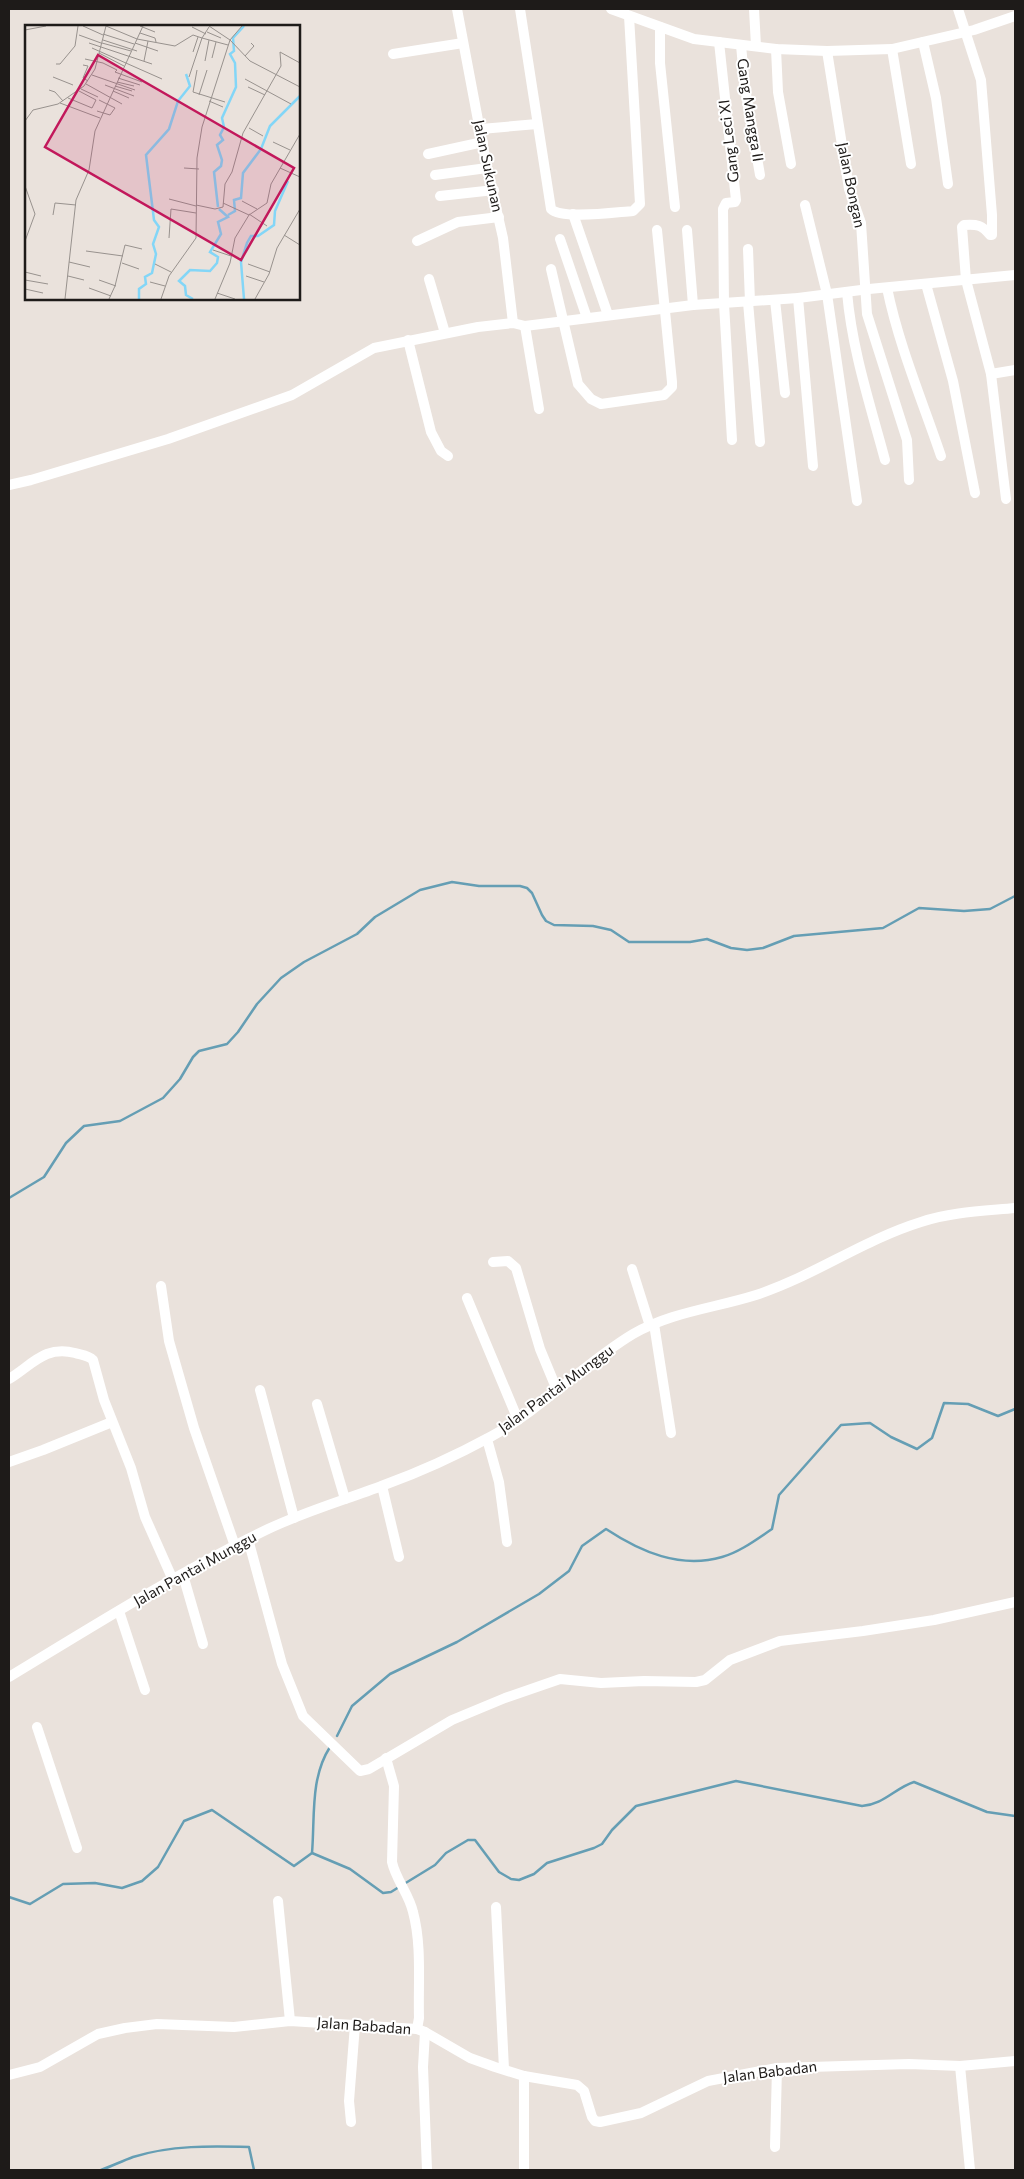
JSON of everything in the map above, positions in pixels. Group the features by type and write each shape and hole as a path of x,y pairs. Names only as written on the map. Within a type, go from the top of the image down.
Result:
{"street":[{"name":"Jalan Sukunan","path":"457,9 487,168 494,190 499,217 513,323"},
{"path":"520,9 551,208 559,213 573,214 634,211 640,204 629,16"},
{"path":"611,9 694,39 776,49 827,51 892,49 966,32 1011,14"},
{"path":"754,9 756,46"},
{"path":"958,9 981,80 992,234 990,235 980,225 964,225 962,227 966,280 991,374 1006,499"},
{"path":"660,28 660,62 675,207"},
{"name":"Gang Leci XI","path":"719,42 725,113 736,200 723,206 725,230 724,304"},
{"path":"923,42 936,98 948,184"},
{"path":"393,54 463,43"},
{"name":"Gang Mangga II","path":"741,45 745,88 760,175"},
{"path":"776,49 778,92 791,164"},
{"path":"892,49 911,164"},
{"name":"Jalan Bongan","path":"827,51 849,189 861,223 867,314 907,440 909,480"},
{"path":"481,129 538,124"},
{"path":"428,154 483,142"},
{"path":"435,175 487,168"},
{"path":"440,196 494,190"},
{"path":"805,205 827,294 857,501"},
{"path":"573,214 608,315"},
{"path":"416,241 458,222 499,217"},
{"path":"551,269 578,384 591,399 601,404 664,395 672,387 658,230"},
{"path":"687,230 693,305"},
{"path":"560,239 587,318"},
{"path":"748,249 749,302 760,442"},
{"path":"9,485 168,439 292,395 374,348 408,340 513,323 525,326 664,308 798,298 1015,275"},
{"path":"430,279 445,333"},
{"path":"926,284 954,380 975,493"},
{"path":"888,288 900,342 941,456"},
{"path":"847,292 850,323 858,362 885,460"},
{"path":"798,298 813,466"},
{"path":"775,300 785,393"},
{"path":"724,304 732,440"},
{"path":"525,326 540,409"},
{"path":"408,340 431,432 441,450 448,456"},
{"path":"991,374 1015,370"},
{"name":"Jalan Pantai Munggu","path":"9,1677 119,1611 248,1539 294,1518 382,1486 487,1439 518,1420 612,1347 652,1325 689,1311 754,1295 773,1288 824,1267 886,1234 922,1221 953,1214 1015,1208"},
{"path":"493,1262 508,1261 516,1268 540,1349 557,1390"},
{"path":"632,1268 652,1325 671,1433"},
{"path":"161,1286 169,1341 194,1428 236,1546"},
{"path":"467,1298 518,1420"},
{"path":"9,1379 52,1351 64,1350 90,1357 95,1365 112,1422 129,1463 145,1517 178,1577 204,1644"},
{"path":"260,1390 294,1518"},
{"path":"317,1404 345,1499"},
{"path":"9,1462 112,1422"},
{"path":"487,1439 499,1482 507,1542"},
{"path":"382,1486 399,1557"},
{"path":"248,1539 282,1664 303,1716 360,1771 369,1770 386,1758 452,1720 505,1698 560,1679 601,1683 644,1681 696,1682 704,1680 730,1660 780,1641 863,1632 934,1620 1015,1602"},
{"path":"119,1611 144,1690"},
{"path":"37,1727 77,1848"},
{"path":"386,1758 394,1786 392,1862 394,1872 409,1898 414,1913 417,1935 426,2170"},
{"path":"278,1901 290,2021"},
{"path":"496,1907 504,2069"},
{"name":"Jalan Babadan","path":"9,2075 40,2067 98,2034 157,2024 234,2027 290,2021 421,2030 470,2058 524,2076 577,2085 586,2095 592,2117 595,2121 605,2122 641,2113 708,2081 777,2068 909,2064 960,2066 1015,2061"},
{"path":"351,2122 349,2101 355,2025"},
{"path":"960,2066 970,2170"},
{"path":"775,2147 777,2068"},
{"path":"524,2076 524,2170"}],"waterway":[{"path":"9,1198 44,1177 66,1143 84,1126 120,1121 163,1098 180,1079 193,1057 199,1051 227,1044 238,1032 257,1004 281,978 304,962 357,934 375,917 420,890 452,882 479,886 520,886 527,888 532,893 546,921 554,925 593,926 611,930 629,942 690,942 707,939 731,948 747,950 763,948 794,936 883,928 919,908 964,911 990,909 1015,896"},
{"path":"337,1736 352,1706 390,1674 457,1642 539,1594 569,1571 582,1546 606,1529 633,1545 661,1556 691,1561 729,1555 742,1549 772,1529 779,1495 841,1425 870,1423 891,1437 917,1449 932,1438 944,1403 968,1404 998,1416 1015,1409"},
{"path":"9,1897 30,1904 63,1884 95,1883 122,1888 142,1881 158,1867 184,1821 212,1810 294,1866 312,1853 316,1785 319,1772 330,1747"},
{"path":"404,1884 435,1865 446,1853 468,1840 475,1840 499,1872 511,1879 519,1880 534,1874 547,1863 602,1844 612,1830 636,1806 736,1781 862,1806 883,1800 914,1782 987,1812 1015,1816"},
{"path":"312,1853 350,1869 383,1893 391,1892 399,1887"},
{"path":"101,2170 147,2153 176,2148 220,2146 249,2147 254,2170"}]}
